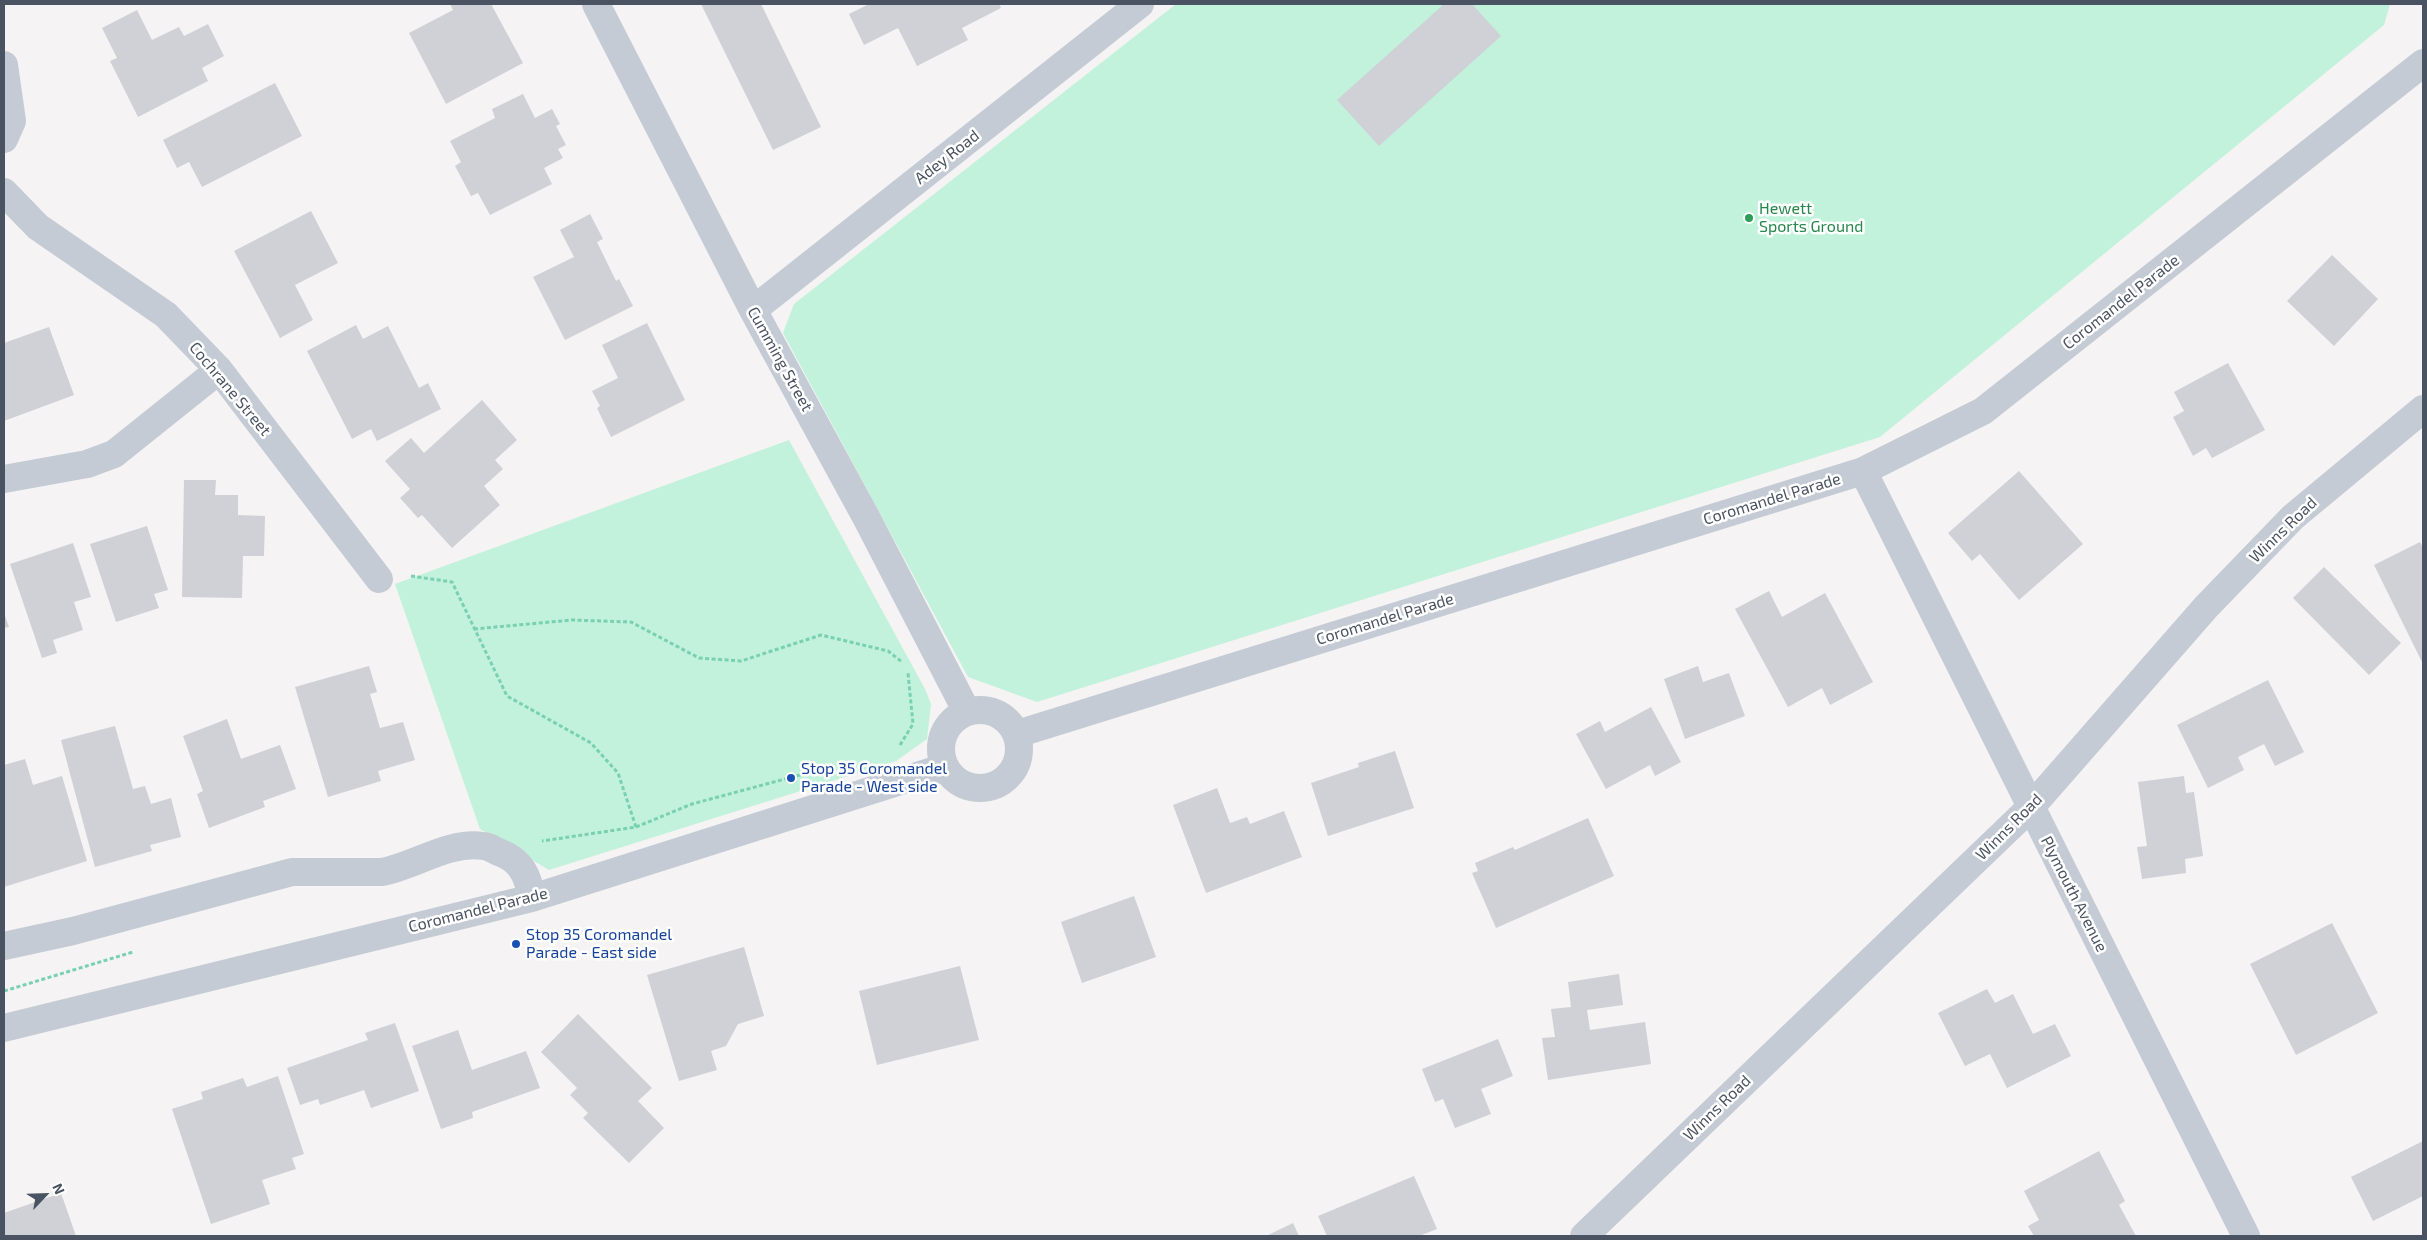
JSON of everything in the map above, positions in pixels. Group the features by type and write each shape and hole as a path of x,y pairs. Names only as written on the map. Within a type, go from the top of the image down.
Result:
{"street":[{"name":"Cumming Street","path":"596,4 753,310 866,517 967,712"},
{"name":"Adey Road","path":"753,310 1140,4"},
{"name":"Coromandel Parade","path":"1017,734 1863,471 1983,412 2423,63"},
{"path":"4,65 12,121 4,139"},
{"name":"Cochrane Street","path":"4,192 38,227 166,316 219,370 392,577"},
{"path":"4,479 87,464 114,454 219,370"},
{"name":"Winns Road","path":"1584,1236 2031,807 2206,608 2293,517 2423,409"},
{"name":"Plymouth Avenue","path":"1863,471 2246,1236"},
{"path":"979,709 1002,716 1011,724 1017,734 1020,748 1018,761 1012,773 1003,782 990,788 977,789 964,785 953,778 945,767 941,754 942,740 947,728 956,718 967,712 979,709"},
{"name":"Coromandel Parade","path":"4,1028 532,898 945,767"},
{"path":"4,946 73,932 292,872 382,872 397,870 455,848 483,846 510,856 528,877 532,898"}],"path":[{"path":"392,577 452,582 507,696 591,743 618,773 636,827"},
{"path":"474,629 572,620 631,622 699,658 741,661 821,635 888,651 908,667 913,724 898,749"},
{"path":"538,842 636,827 692,804 814,771"},
{"path":"4,991 136,951"}],"green space":[{"path":"1176,4 2390,4 2384,25 1880,437 1037,702 968,677 783,333 794,304"},
{"path":"789,440 925,689 931,704 927,739 896,761 549,870 480,829 395,584"}],"building":[{"path":"450,4 491,4 523,63 446,104 409,33 453,10"},
{"path":"701,4 761,4 821,127 773,150"},
{"path":"869,4 999,4 1001,8 962,28 968,40 917,66 898,28 864,45 849,14"},
{"path":"1444,4 1472,4 1501,36 1379,146 1337,100"},
{"path":"137,10 152,40 179,27 184,36 208,24 224,56 202,68 208,81 138,117 110,61 117,58 102,28"},
{"path":"275,83 302,136 202,187 189,162 177,168 163,140"},
{"path":"523,94 535,118 552,109 560,124 556,126 566,145 558,149 563,158 544,168 552,184 490,215 478,193 471,196 455,166 461,162 450,141 495,118 492,109"},
{"path":"311,211 338,263 295,285 313,320 280,338 234,251"},
{"path":"590,214 603,239 597,242 616,281 619,279 633,306 565,340 533,277 574,257 560,230"},
{"path":"2332,255 2378,299 2334,346 2287,301"},
{"path":"647,323 685,400 611,437 597,408 600,406 592,391 618,378 602,345"},
{"path":"356,325 363,339 388,326 419,388 428,383 441,409 377,441 371,429 352,439 307,351"},
{"path":"49,327 74,395 4,421 4,343"},
{"path":"2228,363 2265,430 2212,458 2206,448 2193,456 2173,417 2184,411 2174,392"},
{"path":"482,400 517,440 495,460 503,469 484,486 500,505 452,548 422,515 418,518 400,498 410,489 385,461 411,438 424,453"},
{"path":"2019,471 2083,544 2019,600 1980,554 1972,561 1948,533"},
{"path":"184,480 216,480 215,495 238,495 238,515 265,516 264,556 243,556 242,598 182,597"},
{"path":"147,526 168,590 154,594 159,608 116,622 90,544"},
{"path":"2420,542 2423,548 2423,664 2374,565"},
{"path":"73,543 91,597 74,602 83,630 53,640 57,653 42,658 10,564"},
{"path":"2324,567 2401,643 2369,675 2293,598"},
{"path":"1769,591 1782,617 1825,593 1873,682 1830,705 1822,688 1788,707 1735,609"},
{"path":"4,613 9,627 4,628"},
{"path":"369,666 377,692 370,694 380,728 403,722 415,760 378,771 381,781 328,797 295,687"},
{"path":"1698,666 1703,682 1729,673 1745,716 1685,739 1664,679"},
{"path":"2268,680 2304,752 2275,766 2264,744 2238,757 2244,770 2208,788 2177,725"},
{"path":"1651,707 1681,762 1655,776 1650,765 1606,789 1576,734 1600,721 1605,732"},
{"path":"227,719 241,759 280,745 296,789 263,801 265,807 209,828 197,794 203,791 183,736"},
{"path":"115,726 133,789 145,786 151,804 171,798 181,837 150,845 152,851 95,867 61,740"},
{"path":"1395,751 1414,808 1328,836 1311,783 1359,767 1358,763"},
{"path":"25,759 33,785 62,776 87,861 4,887 4,765"},
{"path":"2184,776 2186,793 2194,792 2203,856 2185,859 2186,873 2142,879 2137,847 2147,846 2138,782"},
{"path":"1217,788 1230,823 1247,817 1250,824 1284,811 1302,857 1206,893 1173,805"},
{"path":"1588,818 1614,876 1496,928 1472,873 1478,871 1475,863 1513,847 1515,850"},
{"path":"1134,896 1156,957 1082,983 1061,922"},
{"path":"2332,923 2378,1013 2296,1055 2250,964"},
{"path":"744,947 764,1016 738,1024 726,1046 711,1051 717,1070 679,1081 647,975"},
{"path":"960,966 979,1040 877,1065 859,991"},
{"path":"1619,974 1623,1005 1587,1010 1590,1030 1645,1022 1651,1064 1548,1080 1542,1038 1555,1037 1551,1009 1571,1007 1568,982"},
{"path":"1987,989 1995,1003 2013,994 2033,1034 2055,1024 2071,1056 2007,1088 1990,1054 1965,1066 1938,1013"},
{"path":"578,1014 652,1088 638,1101 664,1128 629,1163 583,1118 588,1113 570,1095 577,1088 541,1052"},
{"path":"395,1023 419,1091 371,1108 364,1090 320,1105 318,1099 300,1105 287,1068 368,1040 365,1033"},
{"path":"458,1030 472,1070 526,1051 540,1088 472,1112 473,1118 441,1129 412,1046"},
{"path":"1498,1039 1513,1076 1481,1089 1491,1114 1455,1128 1443,1099 1435,1102 1422,1069"},
{"path":"278,1076 304,1154 292,1158 296,1169 262,1180 270,1204 211,1224 172,1109 203,1099 201,1092 243,1078 247,1087"},
{"path":"2423,1141 2423,1196 2373,1221 2351,1177"},
{"path":"2099,1151 2125,1201 2119,1205 2136,1236 2034,1236 2028,1226 2039,1220 2024,1191"},
{"path":"1414,1176 1437,1229 1419,1236 1327,1236 1318,1216"},
{"path":"61,1193 76,1236 4,1236 4,1213"},
{"path":"1293,1223 1299,1236 1266,1236"}],"place":[{"name":"Hewett Sports Ground","path":"1749,218"},
{"name":"Stop 35 Coromandel Parade - West side","path":"791,778"},
{"name":"Stop 35 Coromandel Parade - East side","path":"516,944"}]}
